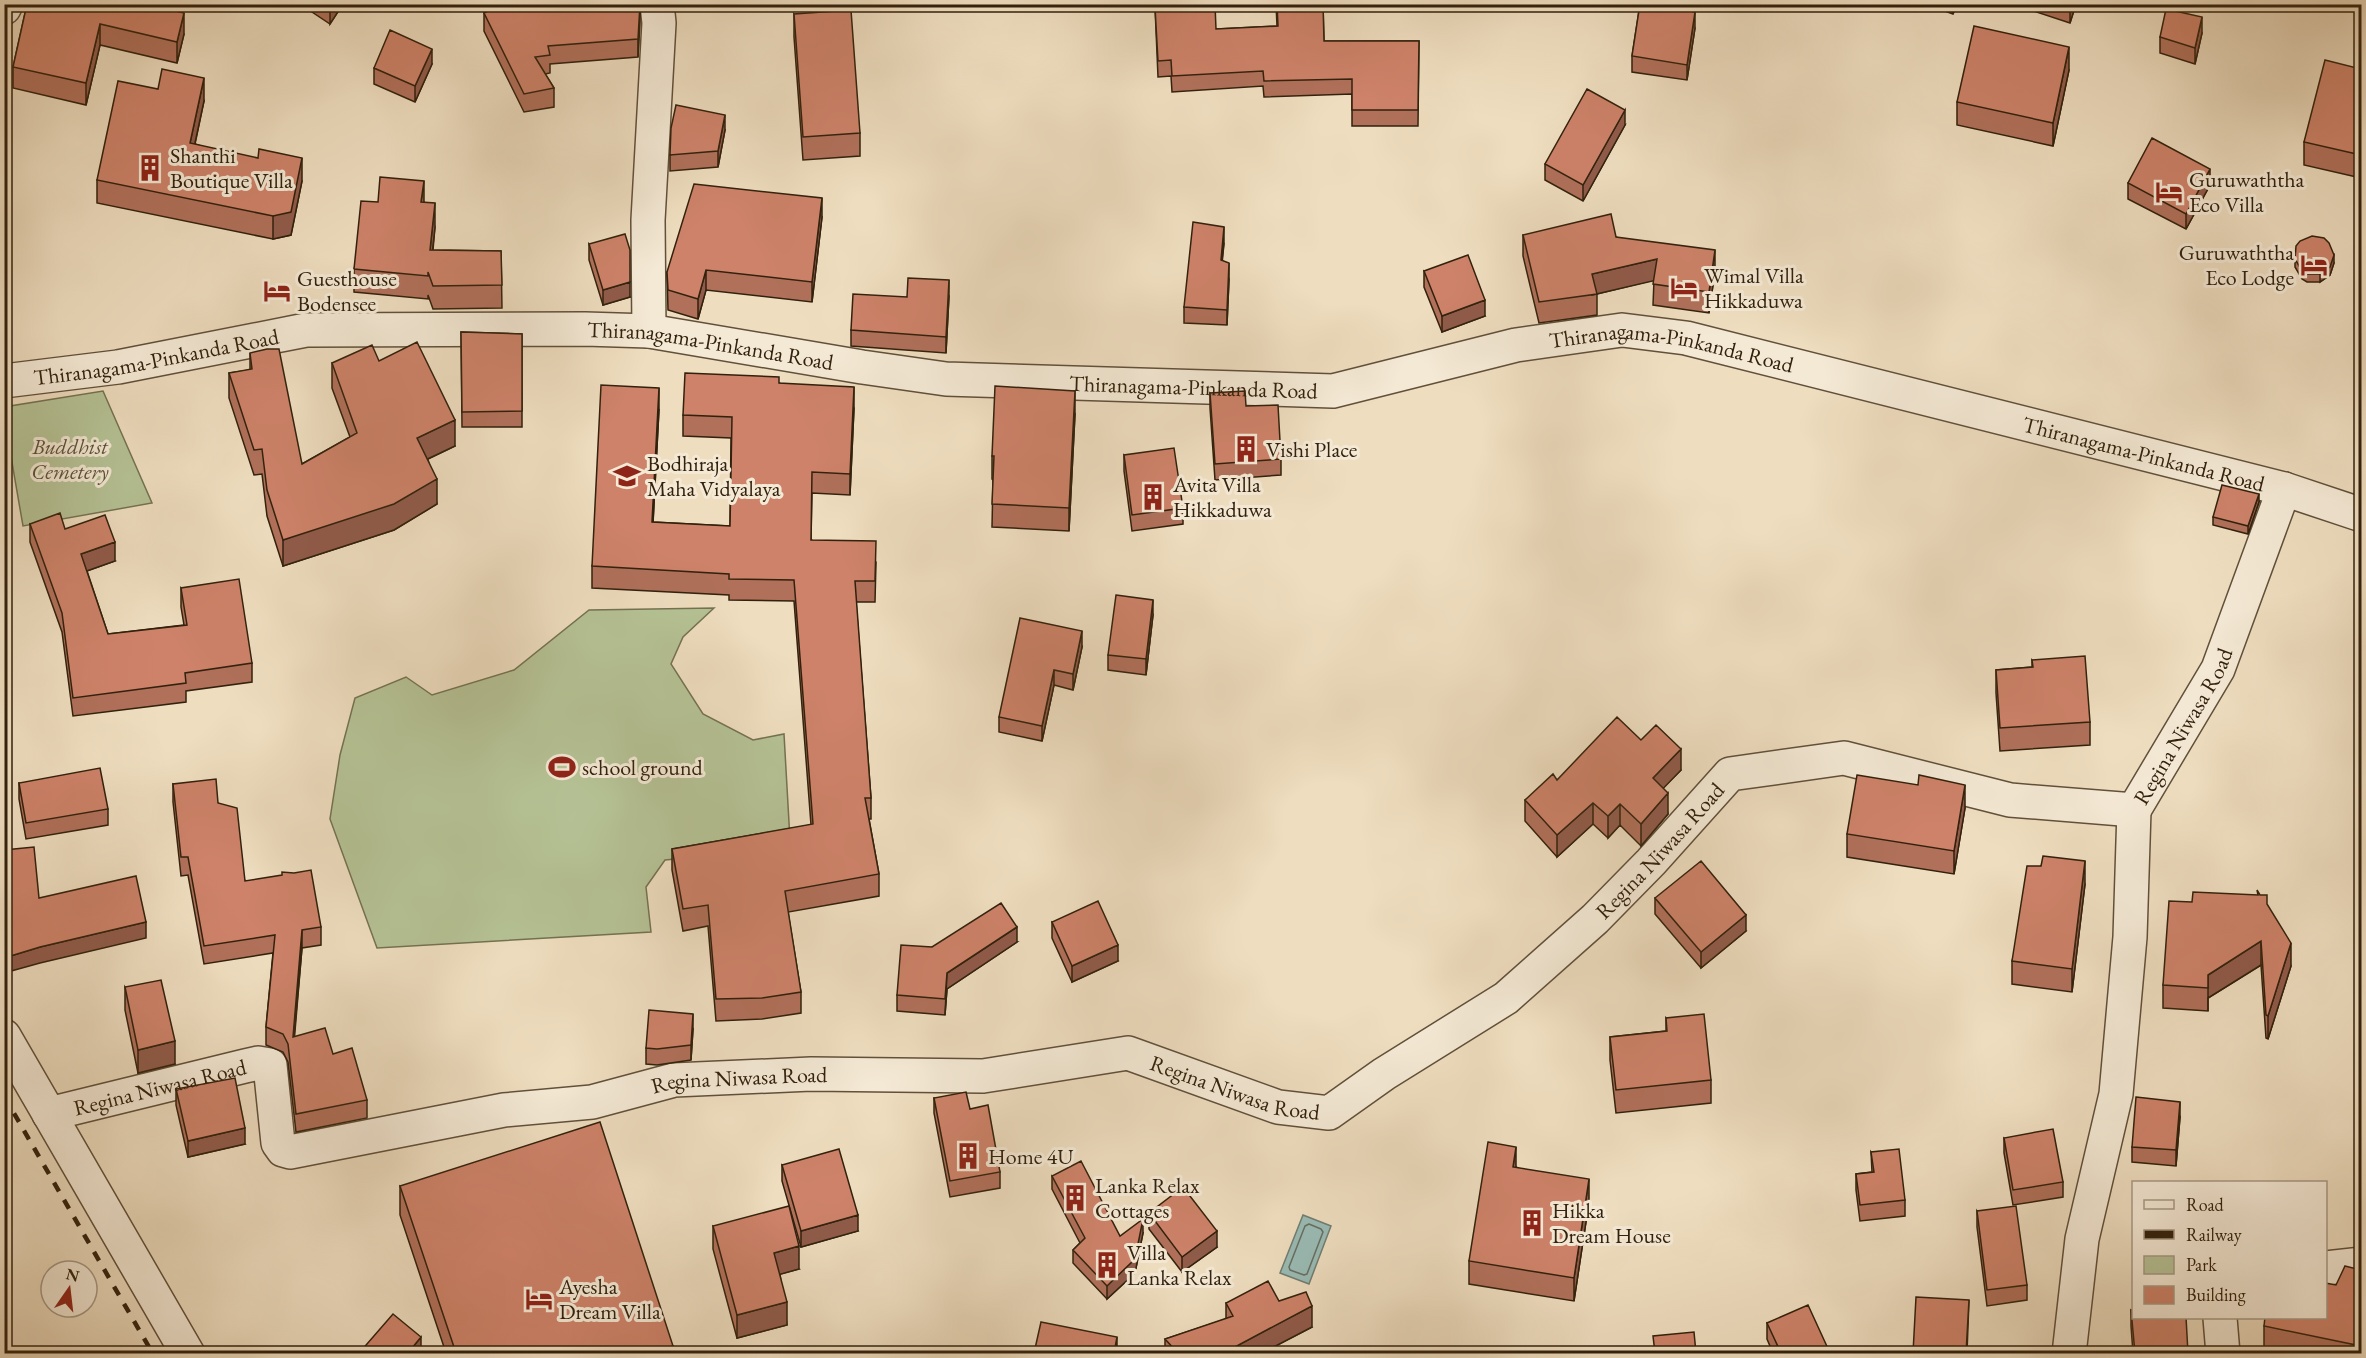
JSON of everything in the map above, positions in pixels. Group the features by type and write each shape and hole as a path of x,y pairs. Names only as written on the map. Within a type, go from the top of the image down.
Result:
{"street":[{"path":"650,332 648,220 659,23 657,4"},
{"name":"Thiranagama-Pinkanda Road","path":"4,381 118,367 306,330 585,328 650,332 862,367 946,378 1333,391 1516,345 1622,330 1686,338 2284,489 2361,515"},
{"name":"Regina Niwasa Road","path":"49,1114 258,1063 270,1065 278,1143 283,1150 290,1152 504,1110 592,1102 674,1080 811,1074 983,1076 1128,1053 1278,1107 1329,1113 1384,1074 1506,998 1595,919 1651,862 1730,774 1844,758 2010,800 2134,810 2218,669 2284,489"},
{"path":"2069,1353 2082,1239 2116,1094 2130,937 2134,810"},
{"path":"4,1036 188,1353"},
{"path":"2327,1268 2361,1264"},
{"path":"2220,1319 2223,1353"}],"green space":[{"name":"Buddhist Cemetery","path":"103,391 152,503 23,526 4,407"},
{"name":"school ground","path":"714,608 683,637 671,664 703,714 753,740 784,734 790,840 719,855 665,860 646,887 651,932 377,948 330,819 340,755 355,698 406,677 432,695 514,670 589,610"}],"water":[{"path":"1303,1215 1331,1226 1309,1284 1280,1273"}],"building":[{"path":"27,4 148,4 184,13 177,42 100,24 86,83 13,67"},
{"path":"495,4 640,4 638,39 548,46 550,55 535,57 554,88 524,94 484,13 496,7"},
{"path":"1215,4 1216,29 1278,26 1277,4 1323,4 1324,41 1419,41 1418,110 1352,110 1352,79 1264,81 1263,71 1172,76 1171,60 1158,61 1155,7"},
{"path":"1640,4 1679,4 1678,9 1695,12 1687,65 1632,56"},
{"path":"2166,9 2202,17 2195,48 2160,37"},
{"path":"851,10 860,133 803,137 794,14"},
{"path":"1974,26 2069,47 2053,123 1957,102"},
{"path":"390,30 432,49 415,86 374,68"},
{"path":"2325,60 2361,69 2361,155 2304,142"},
{"name":"Shanthi Boutique Villa","path":"162,69 204,78 190,143 258,158 259,149 302,158 291,212 273,216 97,180 118,81 158,89"},
{"path":"1587,89 1625,110 1583,185 1545,164"},
{"path":"676,105 725,115 718,151 670,155 671,128"},
{"name":"Guruwaththa Eco Villa","path":"2152,138 2210,169 2186,214 2128,183"},
{"path":"380,177 424,181 421,202 435,203 430,250 501,251 502,285 433,286 428,272 428,276 354,269 361,201 378,202"},
{"path":"694,184 822,198 812,282 706,270 698,299 668,290 667,272"},
{"path":"1611,214 1616,237 1715,250 1709,292 1653,284 1657,259 1592,274 1597,294 1539,302 1523,235"},
{"path":"1193,222 1224,227 1221,260 1229,263 1227,310 1184,307"},
{"path":"625,234 630,250 630,282 603,290 589,244"},
{"name":"Guruwaththa Eco Lodge","path":"2312,236 2324,238 2334,255 2330,267 2320,274 2307,274 2302,271 2295,259 2296,246 2300,241"},
{"path":"1468,255 1485,300 1442,316 1424,271"},
{"path":"908,278 949,280 946,337 851,330 853,294 907,297"},
{"path":"461,332 522,334 522,411 462,412"},
{"path":"417,342 455,420 417,438 437,479 394,504 283,540 267,490 262,449 254,450 229,373 252,369 250,353 279,349 302,464 357,433 332,363 372,345 379,361"},
{"path":"685,373 779,377 779,383 854,387 850,474 812,472 811,540 876,541 875,581 855,581 871,798 865,798 879,874 785,891 801,992 762,998 716,999 708,905 683,909 672,849 813,824 794,580 729,579 729,574 592,566 601,385 659,388 652,522 730,526 732,417 683,415"},
{"path":"995,386 1075,391 1069,508 992,504"},
{"name":"Vishi Place","path":"1245,391 1246,406 1278,405 1281,459 1215,464 1210,393"},
{"name":"Avita Villa Hikkaduwa","path":"1174,448 1183,508 1132,515 1124,455"},
{"path":"2222,485 2259,494 2248,526 2213,517"},
{"path":"60,513 65,529 105,515 115,542 81,554 108,634 187,625 181,588 239,579 252,663 185,673 186,683 73,698 62,613 30,524"},
{"path":"1116,595 1153,600 1146,659 1108,655"},
{"path":"1020,618 1082,631 1073,674 1054,670 1042,726 999,717"},
{"path":"2085,656 2090,722 2000,728 1996,670 2033,667 2032,660"},
{"path":"1617,717 1641,740 1656,725 1681,749 1653,778 1668,793 1641,824 1620,804 1608,816 1593,803 1557,835 1525,800 1553,774 1557,780"},
{"path":"100,768 108,809 26,823 19,783"},
{"path":"1857,775 1918,785 1919,775 1965,785 1954,851 1847,834"},
{"path":"216,779 218,803 237,808 245,881 282,875 282,872 294,873 311,870 321,927 302,930 293,1037 325,1028 333,1054 352,1048 367,1100 296,1114 288,1044 283,1034 266,1027 275,935 204,946 188,857 181,857 173,784"},
{"path":"34,847 39,898 136,876 146,922 40,947 4,958 4,850"},
{"path":"2043,856 2085,861 2072,969 2012,961 2027,866 2041,866"},
{"path":"1701,861 1746,915 1701,952 1655,898"},
{"path":"2257,890 2260,895 2267,895 2267,904 2291,943 2268,1016 2266,1015 2261,941 2208,975 2208,988 2163,985 2169,901 2192,902 2193,892 2258,895"},
{"path":"1098,901 1118,945 1072,966 1052,922"},
{"path":"1001,903 1017,927 947,973 945,999 897,995 901,945 932,947"},
{"path":"161,980 175,1041 138,1050 125,987"},
{"path":"649,1010 693,1014 691,1045 646,1048"},
{"path":"1704,1014 1711,1080 1616,1090 1610,1037 1667,1031 1666,1018"},
{"path":"235,1078 245,1128 188,1141 176,1089"},
{"name":"Home 4U","path":"966,1092 970,1109 988,1105 1000,1172 950,1181 934,1098"},
{"path":"2136,1097 2180,1102 2176,1150 2132,1147"},
{"name":"Ayesha Dream Villa","path":"600,1122 673,1346 650,1353 456,1353 400,1186"},
{"path":"2053,1129 2063,1182 2013,1190 2004,1138"},
{"name":"Hikka Dream House","path":"1488,1142 1516,1147 1513,1167 1589,1179 1574,1278 1469,1261"},
{"path":"839,1149 858,1215 801,1231 782,1165"},
{"path":"1899,1149 1905,1200 1860,1205 1856,1174 1874,1172 1871,1152"},
{"path":"1081,1161 1120,1236 1143,1219 1135,1259 1107,1286 1073,1250 1085,1238 1052,1176"},
{"path":"1183,1187 1217,1231 1182,1257 1149,1213"},
{"path":"789,1206 799,1246 774,1253 787,1302 737,1315 713,1226"},
{"path":"2016,1206 2027,1285 1987,1290 1977,1211"},
{"path":"2345,1266 2361,1270 2361,1346 2264,1326 2265,1319 2327,1319 2327,1283 2336,1285"},
{"path":"1268,1281 1279,1301 1306,1292 1312,1306 1229,1350 1230,1353 1161,1353 1159,1348 1177,1352 1165,1339 1233,1316 1226,1303"},
{"path":"1916,1297 1969,1300 1966,1353 1913,1353"},
{"path":"1808,1305 1830,1353 1781,1353 1767,1323"},
{"path":"2131,1310 2132,1319 2186,1319 2188,1353 2135,1353"},
{"path":"393,1314 421,1337 408,1353 360,1352"},
{"path":"1041,1322 1117,1337 1114,1353 1034,1353"},
{"path":"1694,1332 1696,1353 1655,1353 1653,1336"}],"railway":[{"path":"4,1096 153,1354"}],"place":[{"name":"Shanthi Boutique Villa","path":"150,168"},
{"name":"Guruwaththa Eco Villa","path":"2169,192"},
{"name":"Guruwaththa Eco Lodge","path":"2314,265"},
{"name":"Wimal Villa Hikkaduwa","path":"1684,288"},
{"name":"Guesthouse Bodensee","path":"277,291"},
{"name":"Vishi Place","path":"1246,449"},
{"name":"Bodhiraja Maha Vidyalaya","path":"627,476"},
{"name":"Avita Villa Hikkaduwa","path":"1153,497"},
{"name":"school ground","path":"562,767"},
{"name":"Home 4U","path":"968,1156"},
{"name":"Lanka Relax Cottages","path":"1075,1198"},
{"name":"Hikka Dream House","path":"1532,1223"},
{"name":"Villa Lanka Relax","path":"1107,1265"},
{"name":"Ayesha Dream Villa","path":"539,1299"}]}
